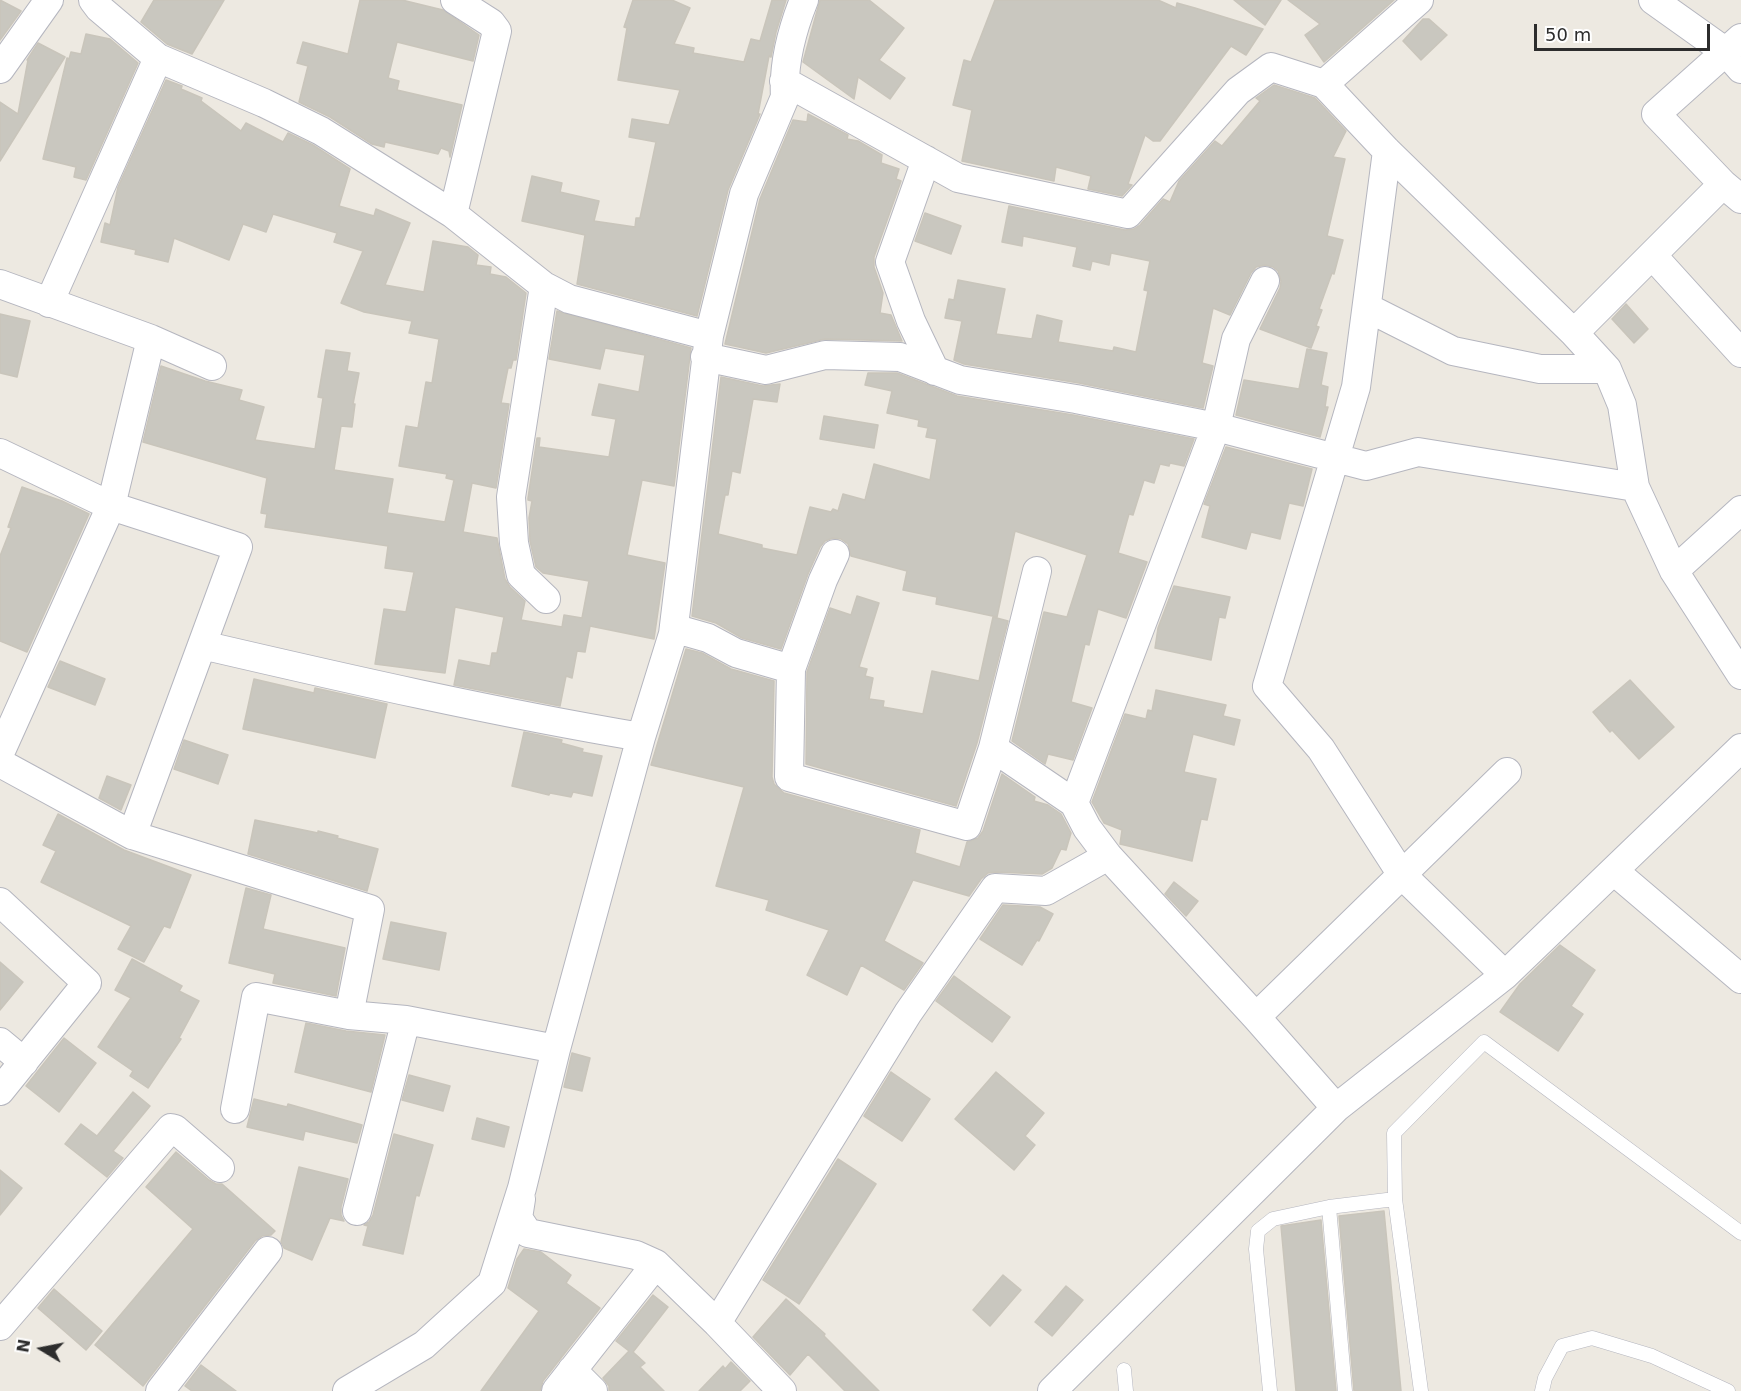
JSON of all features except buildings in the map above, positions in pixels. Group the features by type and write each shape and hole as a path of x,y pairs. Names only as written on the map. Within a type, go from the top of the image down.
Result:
{"street":[{"path":"0,69 49,0"},
{"path":"93,0 99,8 158,58 321,130 453,214 544,286 569,299 707,346 766,370 825,355 900,357 960,380 1076,399 1216,427 1366,466 1418,452 1635,487"},
{"path":"453,214 497,31 491,23 455,0"},
{"path":"347,1391 424,1345 492,1283 522,1188 556,1049 641,737 673,634 707,346 744,194 785,97 784,81 796,21 804,0"},
{"path":"1324,84 1419,0"},
{"path":"1574,333 1652,255 1732,192 1656,114 1736,53 1653,0"},
{"path":"49,303 158,58"},
{"path":"784,81 958,178 1128,214 1238,91 1271,67 1324,84 1387,151 1574,333 1607,369 1622,405 1635,487 1674,572 1741,675"},
{"path":"1387,151 1356,387 1267,686 1321,749 1402,874 1505,975"},
{"path":"926,160 890,262 911,321 934,371"},
{"path":"1652,255 1741,353"},
{"path":"1074,803 1216,427 1236,339 1265,281"},
{"path":"0,284 151,339 212,366"},
{"path":"544,286 511,497 514,543 521,574 546,599"},
{"path":"1368,308 1453,351 1540,369 1607,369"},
{"path":"0,753 111,506 151,339"},
{"path":"0,453 111,506 238,547 132,835"},
{"path":"1674,572 1741,510"},
{"path":"835,554 823,580 791,669 789,777 967,826 993,748 1037,571"},
{"path":"673,634 680,630 708,638 736,653 791,669"},
{"path":"202,645 425,696 540,720 641,737"},
{"path":"993,748 1074,803 1087,828 1108,856 1336,1108"},
{"path":"1052,1391 1336,1108 1505,975 1741,748"},
{"path":"0,763 132,835 370,909 349,1015"},
{"path":"1256,1017 1507,772"},
{"path":"717,1323 908,1013 994,888 1046,891 1108,856"},
{"path":"1614,871 1741,979"},
{"path":"0,902 87,983 0,1091"},
{"path":"235,1109 256,998 349,1015 406,1020 556,1049"},
{"path":"357,1211 406,1020"},
{"path":"0,1042 24,1062"},
{"path":"0,1326 171,1128 220,1168"},
{"path":"522,1188 518,1218 528,1233 636,1255 656,1264 782,1391"},
{"path":"160,1391 268,1251"},
{"path":"593,1391 564,1381 656,1264"}],"lane":[{"path":"1421,1391 1395,1199 1394,1133 1484,1042 1741,1233"},
{"path":"1270,1391 1256,1249 1258,1231 1273,1219 1395,1199"},
{"path":"1329,1208 1345,1391"},
{"path":"1542,1391 1545,1378 1562,1346 1592,1338 1652,1356 1728,1391"},
{"path":"1124,1370 1126,1391"}]}
